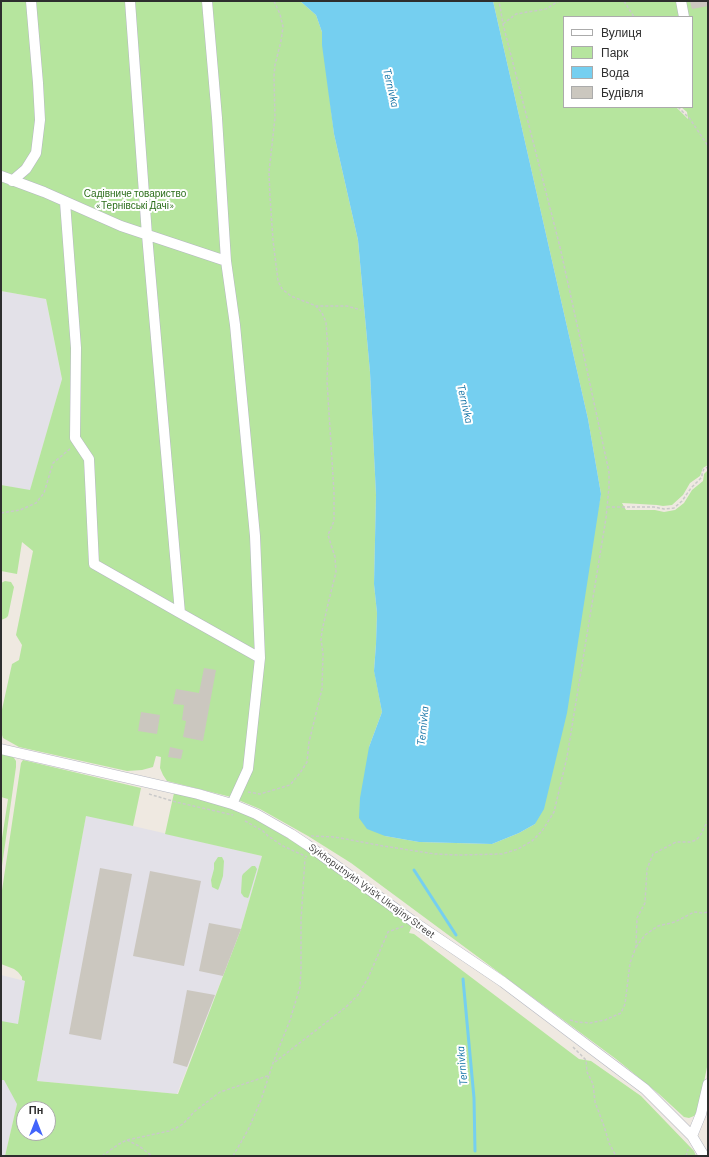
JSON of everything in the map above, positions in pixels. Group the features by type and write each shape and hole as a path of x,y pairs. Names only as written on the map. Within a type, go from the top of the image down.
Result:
{"street":[{"path":"12,181 26,169 36,153 40,120 31,1"},
{"path":"130,1 147,235 180,613"},
{"path":"207,1 217,118 226,261 235,325 254,536 260,658 248,769 232,804"},
{"path":"682,1 684,16"},
{"path":"1,176 121,226 226,261"},
{"path":"65,202 76,348 75,438 89,459 94,564 260,658"},
{"name":"Sykhoputnykh Vyis'k Ukrajiny Street","path":"1,749 198,794 232,804 256,814 291,834 414,922 503,982 645,1089 692,1136 704,1156"},
{"path":"692,1136 701,1114 708,1084"}],"path":[{"path":"274,1 280,14 283,27 275,65 275,118 269,172 272,225 278,281 282,289 291,296 316,306 347,306 361,310"},
{"path":"291,834 335,837 435,854 502,854 518,849 532,841 542,831 554,812 568,757 596,586 607,507 609,472 560,248 503,24 499,1"},
{"path":"503,24 516,14 546,9 559,1"},
{"path":"624,1 633,16"},
{"path":"679,108 690,119 708,146"},
{"path":"239,790 260,794 290,785 300,773 308,762 309,742 322,689 323,653 321,640 336,572 335,557 328,535 334,522 334,493 327,381 328,352 326,322 322,313 316,306"},
{"path":"1,513 20,510 36,503 44,493 53,464 77,442"},
{"path":"607,507 654,508 664,510 674,508 682,501 691,488 702,477 702,472 704,469 708,467"},
{"path":"144,792 176,802 234,816"},
{"path":"244,820 266,833 283,846 311,859"},
{"path":"636,947 638,918 644,903 647,869 653,854 676,842 690,842 696,840 700,836 708,820"},
{"path":"232,1156 248,1130 261,1100 290,1020 300,987 306,844"},
{"path":"557,1023 567,1019 577,1022 590,1023 605,1020 621,1013 625,1004 630,963 636,947 645,935 658,926 675,922 694,912 708,912"},
{"path":"274,1063 346,1007 358,995 368,978 388,932 414,922"},
{"path":"571,1045 586,1060 587,1072 594,1084 595,1102 609,1143 616,1156"},
{"path":"102,1156 127,1140 169,1131 176,1128 183,1124 195,1111 220,1092 270,1075"},
{"path":"127,1140 139,1146 152,1156"}],"shaded area":[{"path":"1,291 46,299 62,379 30,491 1,485"},
{"path":"86,815 262,856 241,929 177,1094 37,1081"},
{"path":"1,975 25,981 17,1101 5,1156 1,1156"}],"green space":[{"name":"Садівниче товариство «Тернівські Дачі»","path":"1,1 300,1 316,15 322,32 334,134 358,240 370,372 376,495 374,584 377,613 374,670 382,712 369,747 385,836 419,842 492,844 519,833 535,824 601,494 588,419 493,1 708,1 708,465 703,468 700,476 690,483 683,495 672,505 663,506 622,503 626,510 655,510 664,512 675,510 684,503 692,490 703,481 704,474 708,470 708,1062 698,1112 694,1116 689,1118 684,1117 659,1094 616,1059 351,863 308,836 260,809 231,797 167,781 160,768 161,757 156,756 153,767 142,770 127,771 19,747 3,738 1,732 1,714 12,664 19,660 22,645 16,635 33,551 22,542 17,574 1,571 1,485 30,490 62,379 46,299 1,291"},
{"path":"5,581 11,582 14,587 8,616 1,620 1,583"},
{"path":"1,753 11,755 16,761 16,767 1,873 1,845 8,799 1,797"},
{"path":"23,760 141,788 133,826 86,816 37,1081 178,1094 241,929 262,856 165,834 174,793 230,807 254,818 296,843 412,926 409,933 414,934 579,1059 591,1061 641,1096 694,1151 696,1156 5,1156 16,1108 16,1141 56,1141 56,1101 16,1102 4,1080 1,1080 1,1021 18,1024 25,981 22,980 22,977 14,969 1,964 1,897 21,763"},
{"path":"218,857 222,857 224,861 223,876 218,890 212,887 211,880 214,863"},
{"path":"252,866 255,866 257,869 248,898 244,897 241,893 242,876"}],"water":[{"path":"300,1 493,1 588,419 601,494 567,713 544,809 535,824 519,833 492,844 419,842 385,836 367,829 359,818 360,798 369,747 382,712 374,671 377,613 374,584 376,495 370,372 358,240 334,134 322,45 322,32 316,15"}],"building":[{"path":"690,1 708,1 708,6 692,9"},
{"path":"204,668 216,670 203,741 183,737 186,721 182,720 184,705 173,704 176,689 199,693"},
{"path":"141,712 160,715 157,734 138,731"},
{"path":"170,747 183,750 181,759 168,757"},
{"path":"100,868 132,874 101,1040 69,1034"},
{"path":"150,871 201,881 184,966 133,956"},
{"path":"209,923 241,929 223,976 199,971"},
{"path":"187,990 215,995 187,1067 173,1063"}],"waterway":[{"name":"Ternivka","path":"414,870 456,935"},
{"name":"Ternivka","path":"463,979 474,1098 475,1151"}]}
